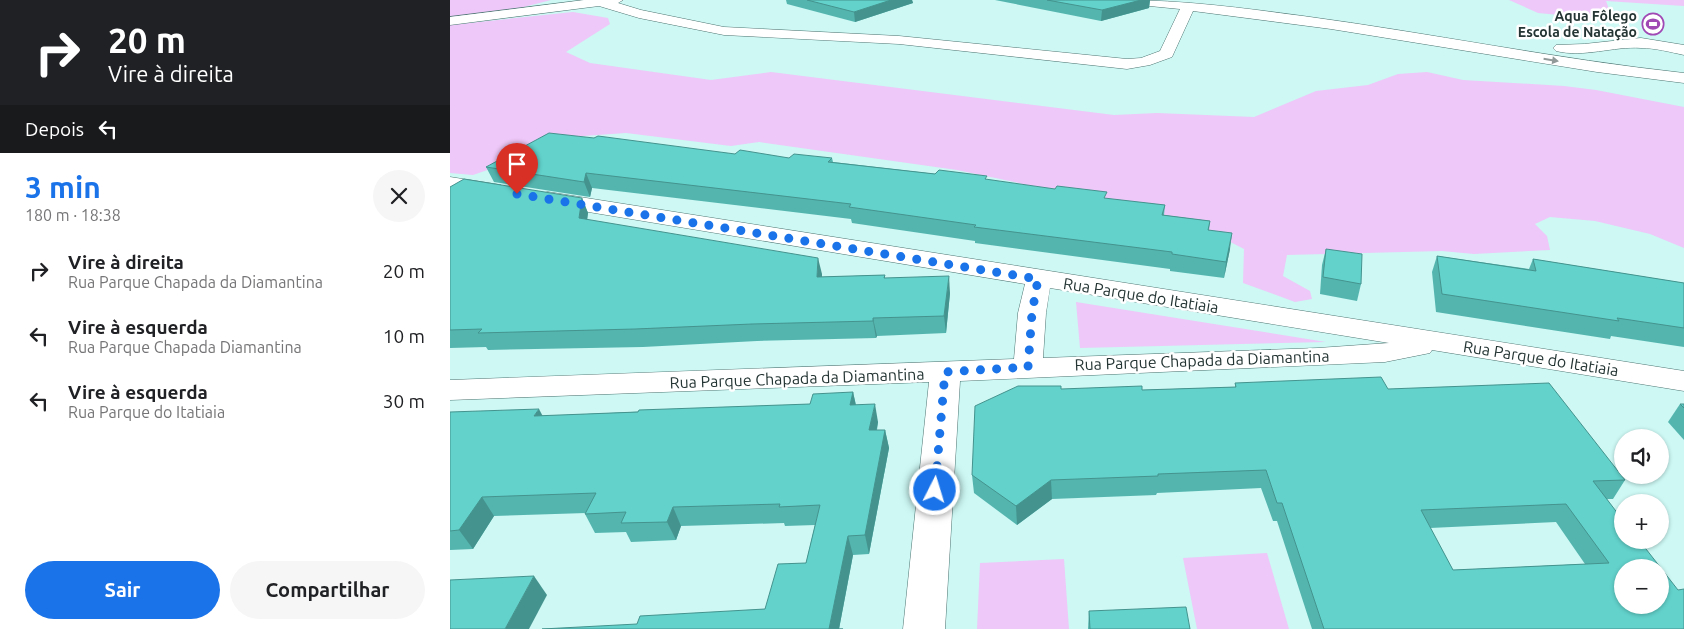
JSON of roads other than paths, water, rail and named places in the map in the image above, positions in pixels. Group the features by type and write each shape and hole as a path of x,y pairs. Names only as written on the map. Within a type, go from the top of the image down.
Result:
{"street":[{"path":"1128,0 1270,16 1451,43 1556,62 1684,78"},
{"path":"450,21 609,1 639,14 724,31 899,40 1127,64 1144,62 1166,54 1188,6"},
{"path":"1451,43 1584,48 1641,43 1684,50"},
{"name":"Rua Parque do Itatiaia","path":"450,183 1038,279 1684,381"},
{"path":"1028,367 1032,313 1038,279"},
{"name":"Rua Parque Chapada da Diamantina","path":"450,390 1318,357 1385,353 1444,343"},
{"path":"924,629 945,372"}],"place":[{"name":"Aqua Fôlego Escola de Natação","path":"1653,24"}]}
